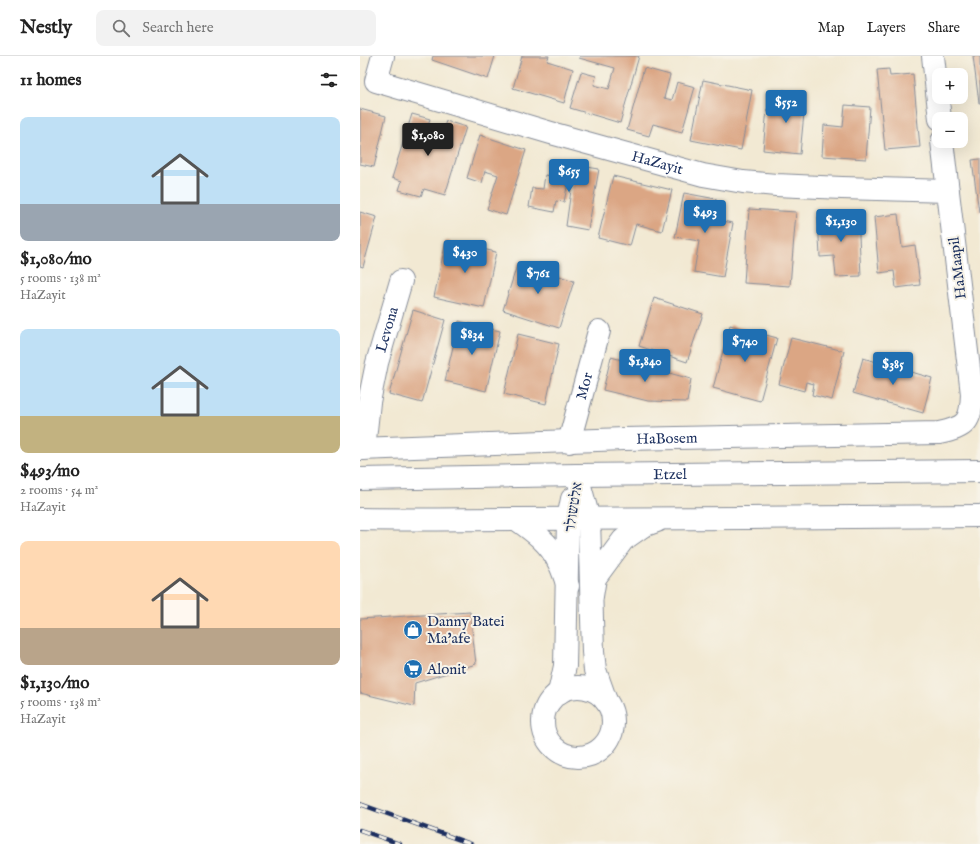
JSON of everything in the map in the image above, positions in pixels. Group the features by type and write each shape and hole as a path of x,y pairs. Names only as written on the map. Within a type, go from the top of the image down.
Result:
{"street":[{"name":"HaZayit","path":"383,56 376,81 566,137 703,175 743,182 776,185 948,191"},
{"path":"933,56 939,112"},
{"name":"HaMaapil","path":"943,148 972,394 972,408 969,419"},
{"name":"Levona","path":"362,449 377,363 401,281"},
{"name":"Mor","path":"569,442 599,331"},
{"name":"HaBosem","path":"362,449 631,439 939,433 956,430 969,419"},
{"name":"Etzel","path":"360,479 980,471"},
{"name":"אלטשולר","path":"577,475 579,519 592,596 593,652 595,670 606,701"},
{"path":"360,519 662,519 980,516"},
{"path":"516,518 544,541 552,551 560,563 568,586"},
{"name":"אלטשולר","path":"559,693 565,666 568,586 579,519"},
{"path":"592,596 594,578 623,540 643,526 662,519"},
{"path":"576,687 587,688 598,693 606,701 612,711 614,722 612,734 606,744 598,752 587,756 576,757 564,754 555,748 548,739 544,728 544,717 547,705 554,696 559,693 576,687"}],"building":[{"path":"433,56 495,56 488,79 432,60"},
{"path":"522,56 549,56 547,61 573,69 564,103 513,88"},
{"path":"580,56 639,56 620,123 570,108 581,72 596,76 594,85 609,89 615,68 579,58"},
{"path":"973,56 980,56 980,103 979,103"},
{"path":"644,68 670,75 664,98 672,100 677,82 695,87 682,132 653,124 649,136 627,130"},
{"path":"889,69 890,76 913,74 920,147 885,150 877,70"},
{"path":"703,80 752,90 741,150 691,140"},
{"path":"783,90 806,93 800,154 763,150 767,109 781,110"},
{"path":"845,105 870,107 866,159 822,156 824,125 843,127"},
{"path":"360,109 386,116 374,167 360,164"},
{"path":"412,114 430,119 426,130 441,135 446,121 466,127 445,195 424,189 421,196 399,190 402,181 392,178"},
{"path":"480,135 526,150 506,215 487,209 498,175 485,171 482,183 467,178"},
{"path":"980,159 980,212 979,212 972,160"},
{"path":"557,162 599,169 588,230 566,226 572,183 568,182 564,202 556,201 554,212 529,207 532,188 543,189 545,175 555,177"},
{"path":"613,176 672,190 662,231 636,224 630,246 598,238"},
{"path":"684,193 716,199 712,219 733,223 723,277 694,272 699,241 675,237"},
{"path":"749,209 796,212 790,286 744,283"},
{"path":"360,212 377,217 363,267 360,266"},
{"path":"898,214 902,247 915,245 920,285 896,288 894,271 879,273 874,217"},
{"path":"858,215 861,276 836,277 834,256 820,257 818,217"},
{"path":"446,241 496,252 484,308 434,297"},
{"path":"518,262 574,281 559,328 503,310"},
{"path":"654,298 703,314 687,362 639,346"},
{"path":"413,310 445,320 422,403 389,394"},
{"path":"459,321 500,331 486,391 445,381"},
{"path":"730,325 777,338 760,401 713,388"},
{"path":"518,334 559,344 546,404 504,394"},
{"path":"791,338 844,351 832,400 812,395 814,384 806,382 804,391 779,384"},
{"path":"611,357 691,379 687,402 648,401 603,390"},
{"path":"863,358 932,378 923,413 853,393"},
{"path":"470,612 476,664 415,683 414,706 360,693 360,619"}],"railway":[{"path":"360,804 471,844"},
{"path":"360,830 400,844"}],"place":[{"name":"Danny Batei Ma'afe","path":"413,630"},
{"name":"Alonit","path":"413,669"}]}
